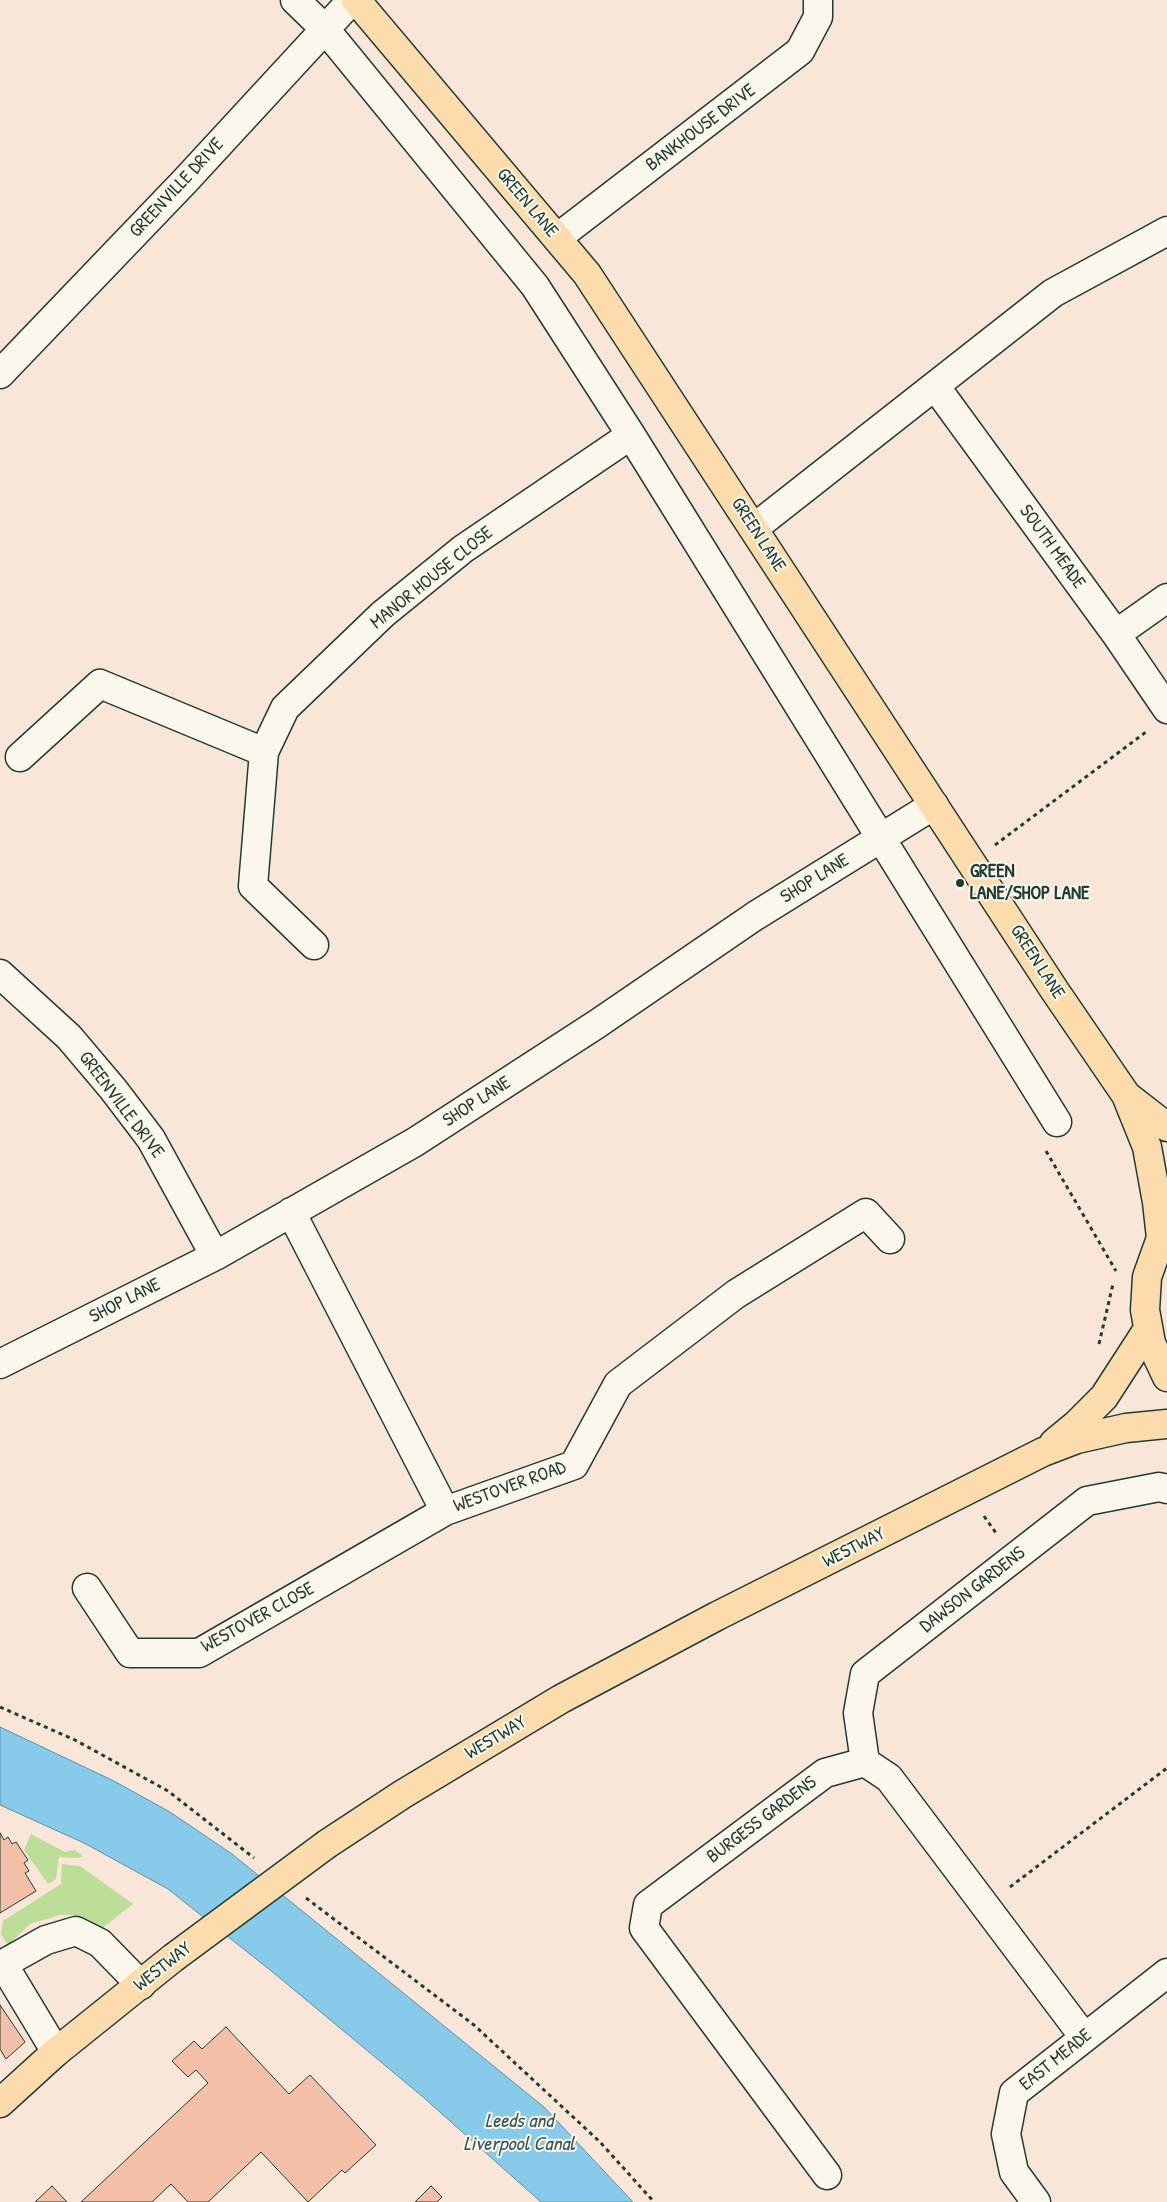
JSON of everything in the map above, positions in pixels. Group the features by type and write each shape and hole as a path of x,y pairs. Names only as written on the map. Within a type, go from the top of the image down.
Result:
{"main road":[{"name":"GREEN LANE","path":"356,0 587,274 934,806 1126,1095 1147,1146 1164,1234"},
{"name":"GREEN LANE","path":"1126,1095 1167,1126"},
{"path":"1164,1234 1147,1277 1145,1310 1151,1343 1167,1377"},
{"name":"WESTWAY","path":"1043,1452 1078,1424 1104,1397 1148,1329"},
{"name":"WESTWAY","path":"0,2103 56,2052 173,1958 327,1844 403,1794 560,1699 717,1616 1043,1452 1077,1440 1126,1428 1167,1424"}],"street":[{"path":"295,0 325,29 535,286 882,837 1057,1122"},
{"name":"GREENVILLE DRIVE","path":"0,374 185,181 352,0"},
{"name":"BANKHOUSE DRIVE","path":"556,238 800,50 818,17 818,0"},
{"path":"754,528 1053,293 1167,231"},
{"name":"SOUTH MEADE","path":"935,386 1116,634 1159,719"},
{"name":"MANOR HOUSE CLOSE","path":"314,945 253,886 264,752 285,708 383,614 463,549 630,435"},
{"path":"1116,634 1167,598"},
{"path":"20,757 100,684 264,752"},
{"name":"SHOP LANE","path":"0,1364 216,1256 415,1142 597,1024 756,916 934,806"},
{"name":"GREENVILLE DRIVE","path":"0,974 69,1037 113,1089 151,1139 216,1256"},
{"name":"WESTOVER ROAD","path":"291,1212 445,1511 574,1465 618,1384 736,1294 866,1213 890,1239"},
{"name":"DAWSON GARDENS","path":"865,1762 858,1713 865,1674 1087,1501 1158,1487 1167,1489"},
{"name":"WESTOVER CLOSE","path":"87,1588 130,1653 199,1653 445,1511"},
{"path":"865,1762 889,1778 1084,2037"},
{"name":"BURGESS GARDENS","path":"827,2175 644,1928 648,1904 825,1773 865,1762"},
{"path":"56,2052 3,1964 46,1940 76,1931 100,1943 141,1985"},
{"name":"EAST MEADE","path":"1036,2202 1014,2172 1006,2134 1014,2093 1167,1973"}],"path":[{"path":"972,862 1159,719"},
{"path":"1057,1122 1038,1136 1116,1270 1097,1352"},
{"path":"966,1490 1013,1559"},
{"path":"0,1707 75,1740 168,1791 258,1862"},
{"path":"986,1907 1167,1768"},
{"path":"304,1897 474,2026 600,2142 654,2202"}],"green space":[{"path":"31,1834 65,1852 75,1850 83,1856 79,1858 59,1857 56,1879 48,1884 24,1850"},
{"path":"62,1864 80,1866 133,1904 100,1930 89,1920 76,1915 60,1915 30,1924 9,1944 6,1943 1,1934 3,1921 61,1884"}],"water":[{"name":"Leeds and Liverpool Canal","path":"0,1727 114,1781 170,1812 232,1854 544,2107 633,2202 541,2202 423,2097 275,1974 168,1889 84,1843 0,1805"}],"building":[{"path":"0,1833 4,1840 8,1837 12,1844 16,1842 28,1860 24,1863 29,1871 25,1873 36,1891 0,1913"},
{"path":"0,2005 25,2042 6,2059 0,2049"},
{"path":"226,2027 289,2094 310,2075 376,2145 345,2173 342,2170 308,2202 261,2152 208,2202 188,2202 171,2184 152,2202 81,2202 208,2083 196,2070 188,2077 172,2061 194,2041 202,2049"},
{"path":"52,2186 67,2202 35,2202"},
{"path":"431,2186 442,2197 437,2202 415,2202"}],"place":[{"name":"GREEN LANE/SHOP LANE","path":"960,883"}]}
